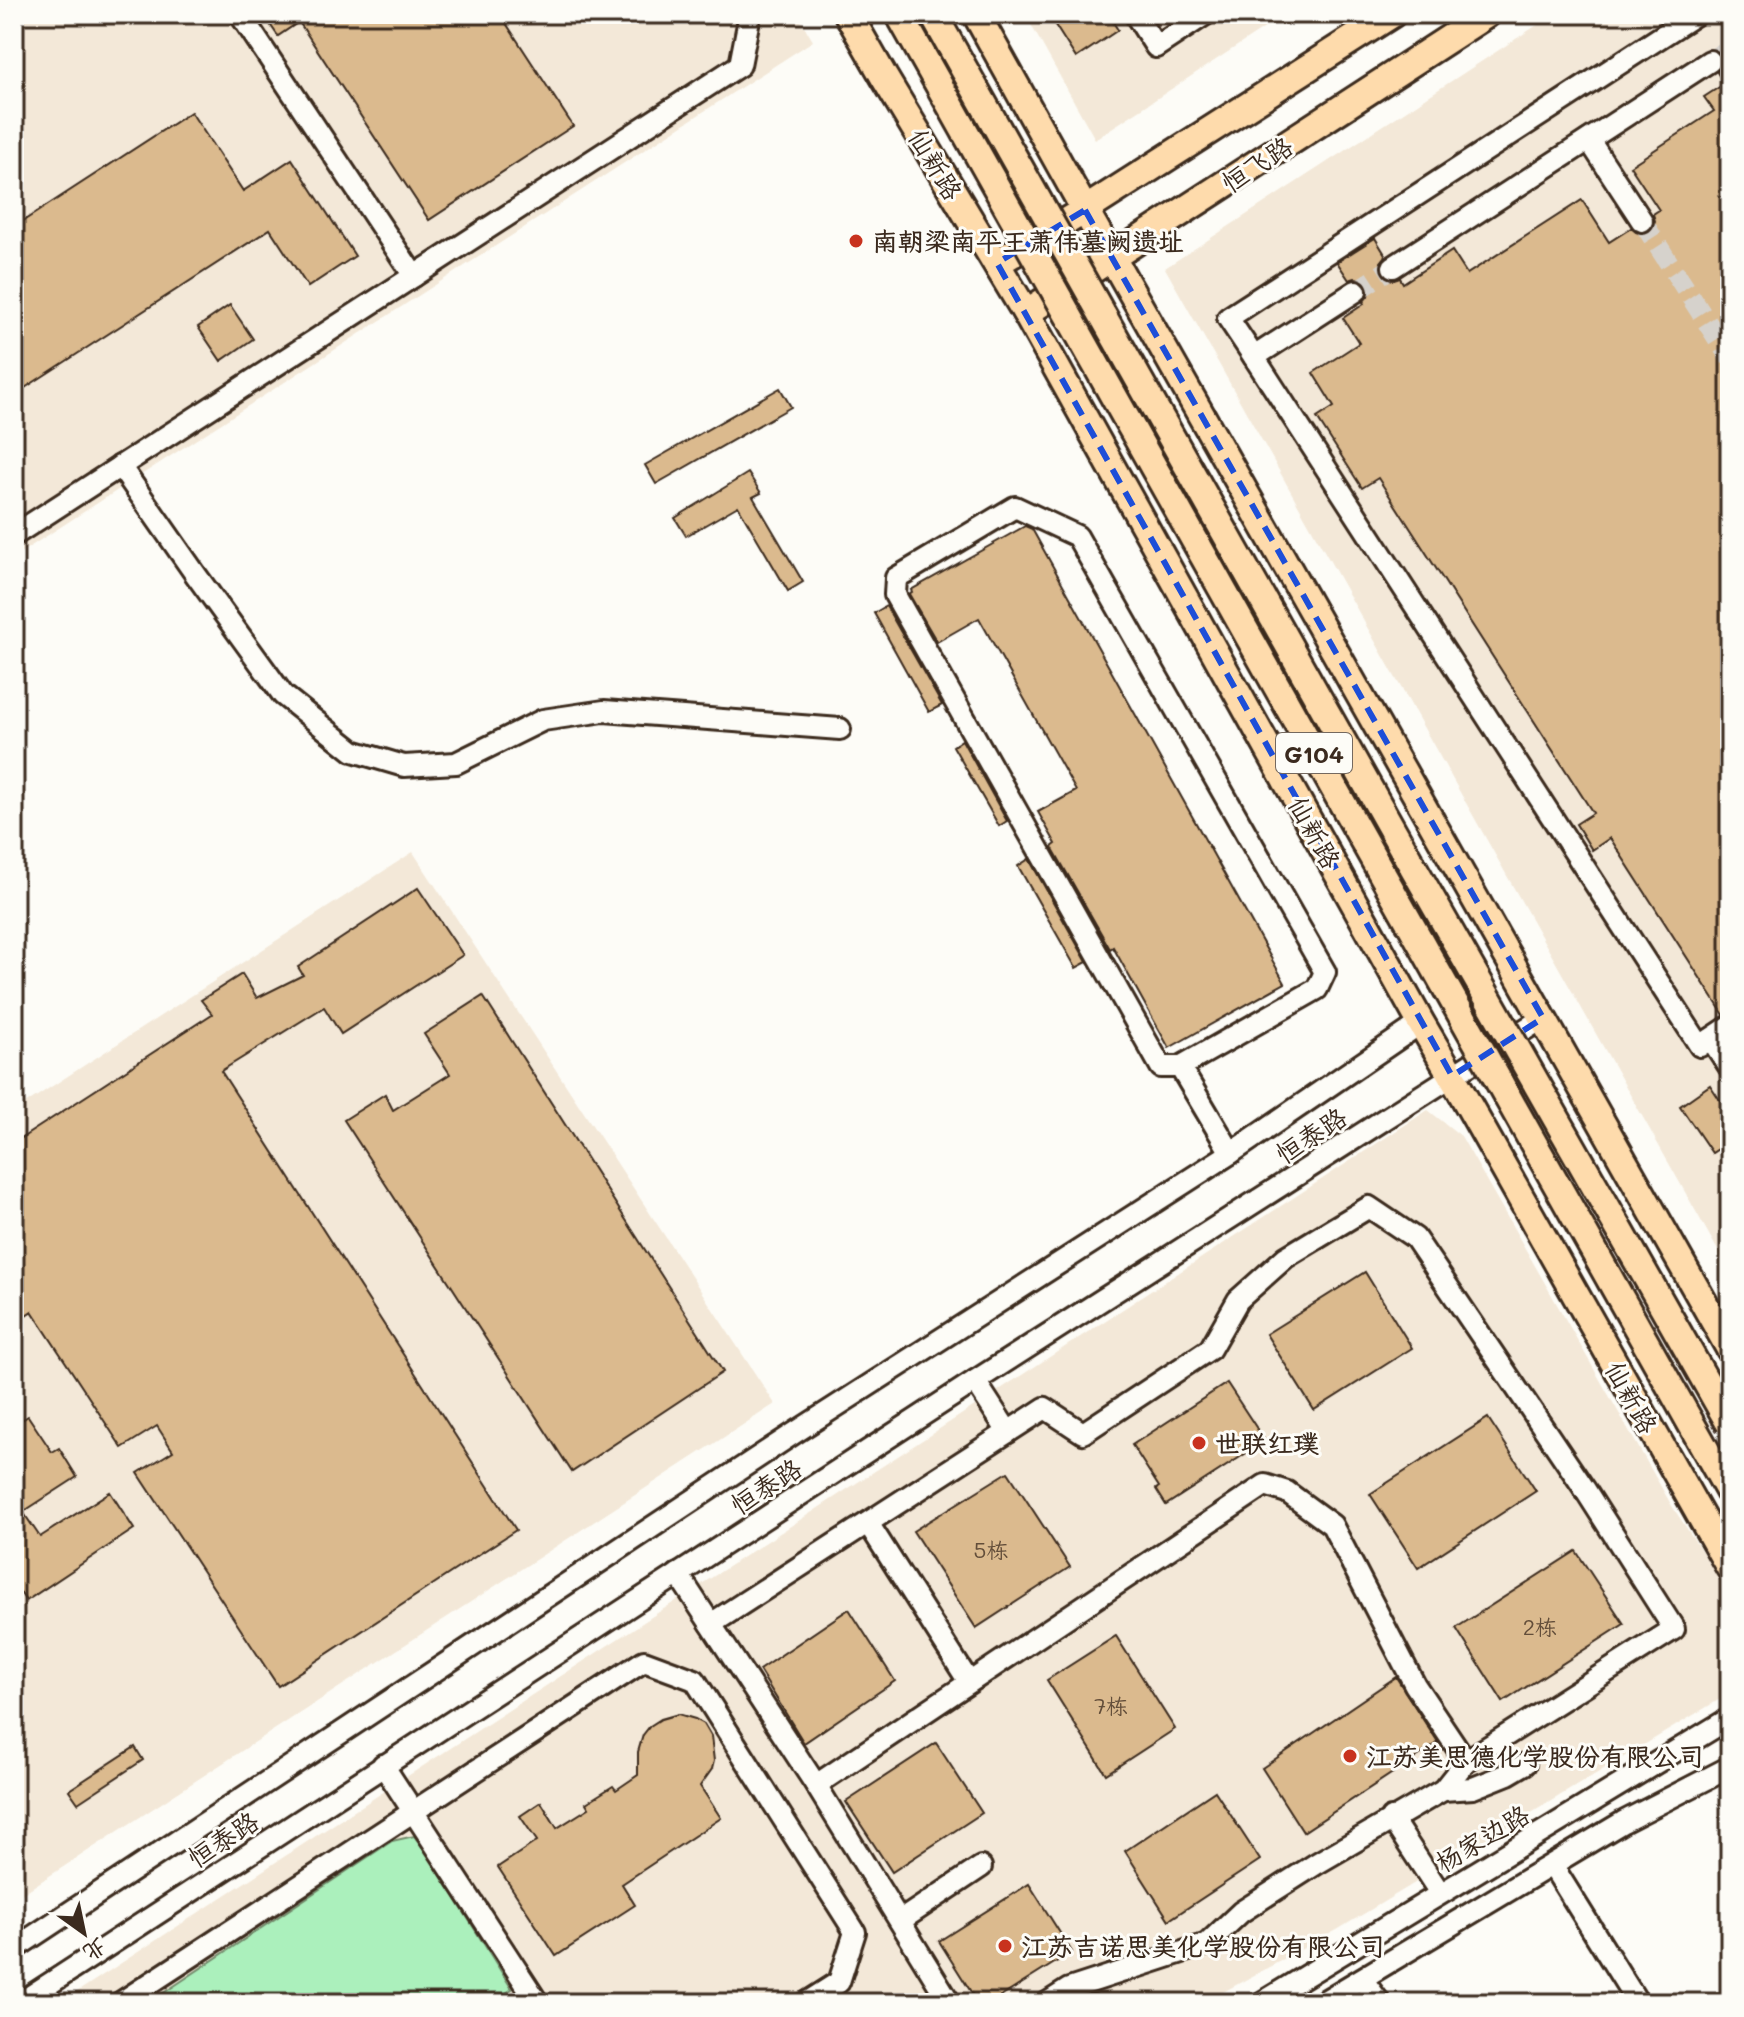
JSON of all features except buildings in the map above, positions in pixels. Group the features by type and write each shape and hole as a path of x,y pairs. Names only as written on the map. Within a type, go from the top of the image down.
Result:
{"main road":[{"name":"仙新路","path":"848,14 1026,313 1421,1023 1730,1568"},
{"name":"仙新路","path":"899,14 1730,1493"},
{"path":"933,14 1730,1424"},
{"path":"976,14 1730,1349"},
{"name":"恒飞路","path":"997,263 1392,14"},
{"name":"恒飞路","path":"1026,313 1487,14"},
{"path":"1700,1517 1730,1499"}],"street":[{"path":"240,14 414,276"},
{"path":"14,535 740,65 750,14"},
{"path":"1135,14 1156,47 1206,14"},
{"path":"1696,14 1228,318 1700,1046 1730,1026"},
{"path":"1393,267 1710,61"},
{"path":"1589,140 1642,221"},
{"path":"1254,357 1356,291"},
{"path":"120,466 283,695 353,751 404,766 456,763 543,720 604,711 840,729"},
{"path":"1015,507 1077,536 1325,972 1317,989 1180,1067 1161,1067 895,595 896,578 1015,507"},
{"name":"恒泰路","path":"20,2003 975,1381 1543,1018"},
{"name":"恒泰路","path":"14,1949 793,1434 1231,1153 1421,1023"},
{"path":"1711,1039 1730,1068"},
{"path":"1180,1067 1231,1153"},
{"path":"711,1624 1045,1408 1083,1433 1210,1349 1238,1300 1286,1257 1369,1207 1415,1238 1584,1488 1674,1629 1466,1761 1443,1790 1391,1818 1241,1912 1207,1944 1069,1989 1047,2003"},
{"path":"975,1381 1008,1432"},
{"path":"816,1785 1265,1485 1287,1492 1332,1525 1415,1685 1466,1761"},
{"path":"868,1523 969,1682"},
{"path":"678,1574 816,1785 950,2003"},
{"path":"133,2000 413,1811 644,1661 695,1680 855,1932 839,1982 806,2003"},
{"name":"杨家边路","path":"1261,2003 1730,1718"},
{"path":"1443,1790 1473,1788 1525,1764"},
{"path":"383,1765 538,2003"},
{"path":"1321,2003 1623,1822 1730,1767"},
{"path":"1391,1818 1440,1893"},
{"path":"1552,1865 1638,2003"},
{"path":"900,1921 981,1867"},
{"path":"1362,1979 1380,2003"}],"highlighted area":[{"path":"1085,210 1543,1018 1452,1076 997,263"}],"shaded area":[{"path":"14,14 797,14 813,41 14,557"},
{"path":"1025,14 1286,14 1095,139"},
{"path":"1554,14 1730,14 1730,1272 1165,268"},
{"path":"413,852 775,1404 14,1899 14,1111"},
{"path":"1428,1110 1461,1136 1672,1506 1730,1594 1730,1693 1337,1930 1203,2003 60,2003"}],"green space":[{"path":"414,1836 512,1989 491,2003 159,2003 156,1998 392,1841"}],"tunnel":[{"path":"1710,61 1730,48"},
{"path":"1642,221 1730,358"},
{"path":"1356,291 1393,267"}],"place":[{"name":"南朝梁南平王萧伟墓阙遗址","path":"856,241"},
{"name":"世联红璞","path":"1199,1443"},
{"name":"江苏美思德化学股份有限公司","path":"1350,1756"},
{"name":"江苏吉诺思美化学股份有限公司","path":"1005,1946"}]}
